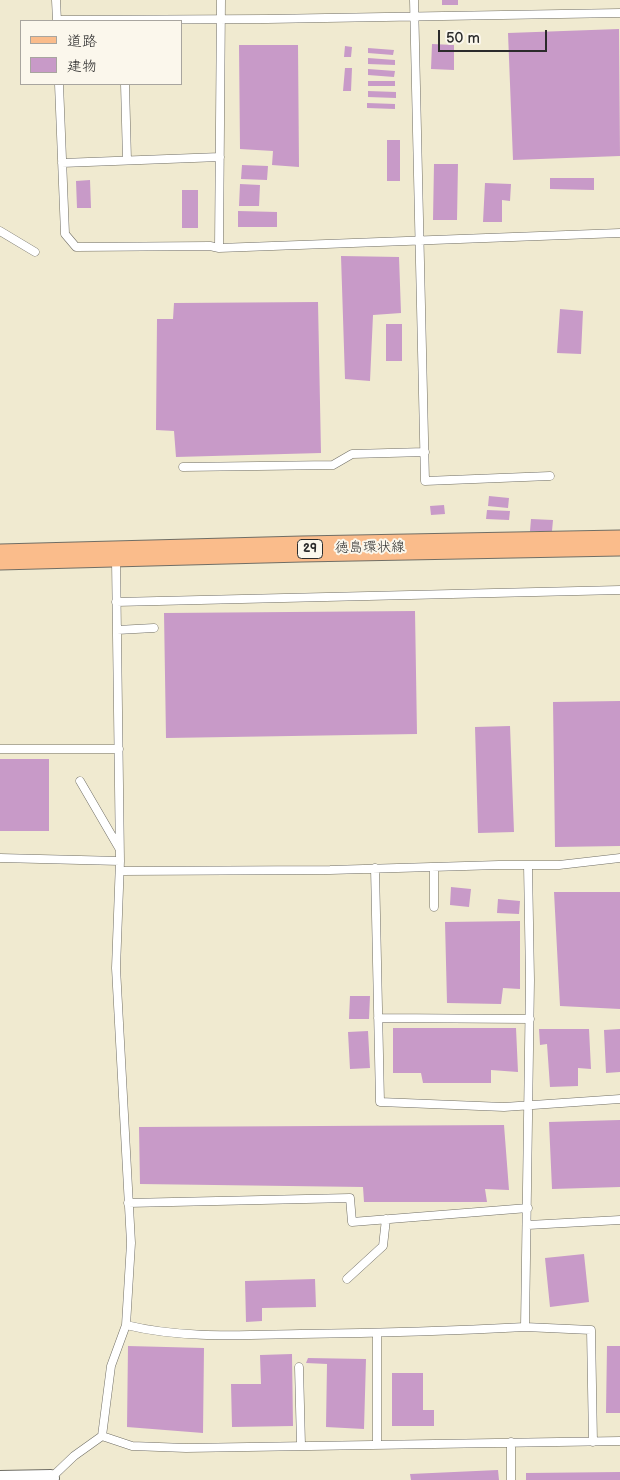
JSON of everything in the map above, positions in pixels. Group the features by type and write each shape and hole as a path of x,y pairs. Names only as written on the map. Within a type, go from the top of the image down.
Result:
{"main road":[{"name":"徳島環状線","path":"0,557 620,543"}],"street":[{"path":"0,1479 51,1479"}],"lane":[{"path":"56,0 57,20 620,13"},
{"path":"219,248 221,0"},
{"path":"414,0 425,481 550,476"},
{"path":"59,85 65,234 76,247 210,246 219,248 620,233"},
{"path":"125,85 127,160"},
{"path":"62,163 220,157"},
{"path":"0,231 35,252"},
{"path":"183,467 333,464 352,454 424,452"},
{"path":"51,1479 74,1456 102,1436 111,1366 126,1325 130,1243 116,968 120,850 116,560"},
{"path":"116,602 620,590"},
{"path":"117,630 154,628"},
{"path":"0,749 119,750"},
{"path":"80,781 120,850"},
{"path":"0,858 120,860"},
{"path":"120,871 559,866 620,858"},
{"path":"525,1327 530,1020 528,865"},
{"path":"434,867 434,908"},
{"path":"375,868 380,1102 504,1107 620,1099"},
{"path":"378,1018 530,1020"},
{"path":"128,1202 350,1198 352,1222 528,1208"},
{"path":"346,1279 383,1246 386,1219"},
{"path":"528,1225 620,1220"},
{"path":"126,1325 154,1332 229,1336 525,1327 592,1330 593,1442"},
{"path":"376,1333 377,1444"},
{"path":"300,1367 301,1445"},
{"path":"102,1436 132,1446 186,1448 620,1441"},
{"path":"511,1442 512,1480"}],"building":[{"path":"442,0 458,0 458,5 442,5"},
{"path":"619,29 620,156 513,160 508,33"},
{"path":"432,44 454,45 454,70 431,69"},
{"path":"239,45 298,45 299,167 272,165 273,151 240,149"},
{"path":"345,46 352,47 351,57 344,57"},
{"path":"368,48 394,50 393,55 368,53"},
{"path":"368,58 395,60 395,65 368,64"},
{"path":"345,68 352,68 351,91 343,91"},
{"path":"368,69 395,71 394,77 368,75"},
{"path":"368,81 395,81 395,86 368,86"},
{"path":"368,91 396,92 396,98 368,97"},
{"path":"367,103 395,104 395,109 367,108"},
{"path":"387,140 400,140 400,181 387,181"},
{"path":"434,164 458,164 457,220 433,220"},
{"path":"242,165 268,166 267,180 241,179"},
{"path":"550,178 594,178 594,190 550,189"},
{"path":"90,180 91,208 77,208 76,181"},
{"path":"485,183 511,184 510,201 502,200 502,222 483,222"},
{"path":"240,184 260,185 259,206 239,206"},
{"path":"182,190 198,190 198,228 182,228"},
{"path":"238,211 277,212 277,227 238,227"},
{"path":"341,256 399,257 401,313 373,315 370,381 345,379"},
{"path":"318,302 321,453 176,457 174,431 156,430 157,319 173,319 174,303"},
{"path":"560,309 583,311 581,354 557,353"},
{"path":"386,324 402,324 402,361 386,361"},
{"path":"489,496 509,498 508,508 488,506"},
{"path":"444,505 445,514 431,515 430,506"},
{"path":"487,510 510,511 509,520 486,519"},
{"path":"531,519 553,520 552,531 530,531"},
{"path":"415,611 417,734 166,738 164,613"},
{"path":"620,701 620,846 555,847 553,702"},
{"path":"510,726 514,832 478,833 475,727"},
{"path":"0,759 49,759 49,831 0,831"},
{"path":"451,887 471,889 469,907 450,905"},
{"path":"554,892 620,892 620,1009 560,1006"},
{"path":"498,899 520,901 519,914 497,913"},
{"path":"520,921 520,989 503,988 501,1004 447,1003 445,922"},
{"path":"350,996 370,996 369,1019 349,1019"},
{"path":"393,1028 516,1028 518,1072 491,1070 491,1083 423,1083 421,1073 393,1073"},
{"path":"539,1029 589,1029 591,1069 578,1068 578,1086 550,1087 547,1044 540,1045"},
{"path":"620,1029 620,1072 606,1073 604,1030"},
{"path":"368,1031 370,1068 350,1069 348,1032"},
{"path":"620,1120 620,1187 552,1189 549,1122"},
{"path":"504,1125 509,1190 485,1189 487,1202 364,1202 363,1187 140,1184 139,1127"},
{"path":"584,1254 589,1302 550,1307 545,1258"},
{"path":"315,1279 316,1307 262,1308 262,1321 246,1322 245,1281"},
{"path":"128,1346 204,1348 203,1433 127,1427"},
{"path":"607,1346 620,1346 620,1413 606,1413"},
{"path":"292,1354 293,1426 232,1427 231,1384 261,1384 260,1355"},
{"path":"308,1358 366,1359 364,1429 326,1427 327,1364 306,1363"},
{"path":"392,1373 423,1373 423,1410 434,1410 434,1426 392,1426"},
{"path":"498,1470 499,1480 411,1480 410,1474"},
{"path":"620,1472 620,1480 526,1480 526,1473"}]}
